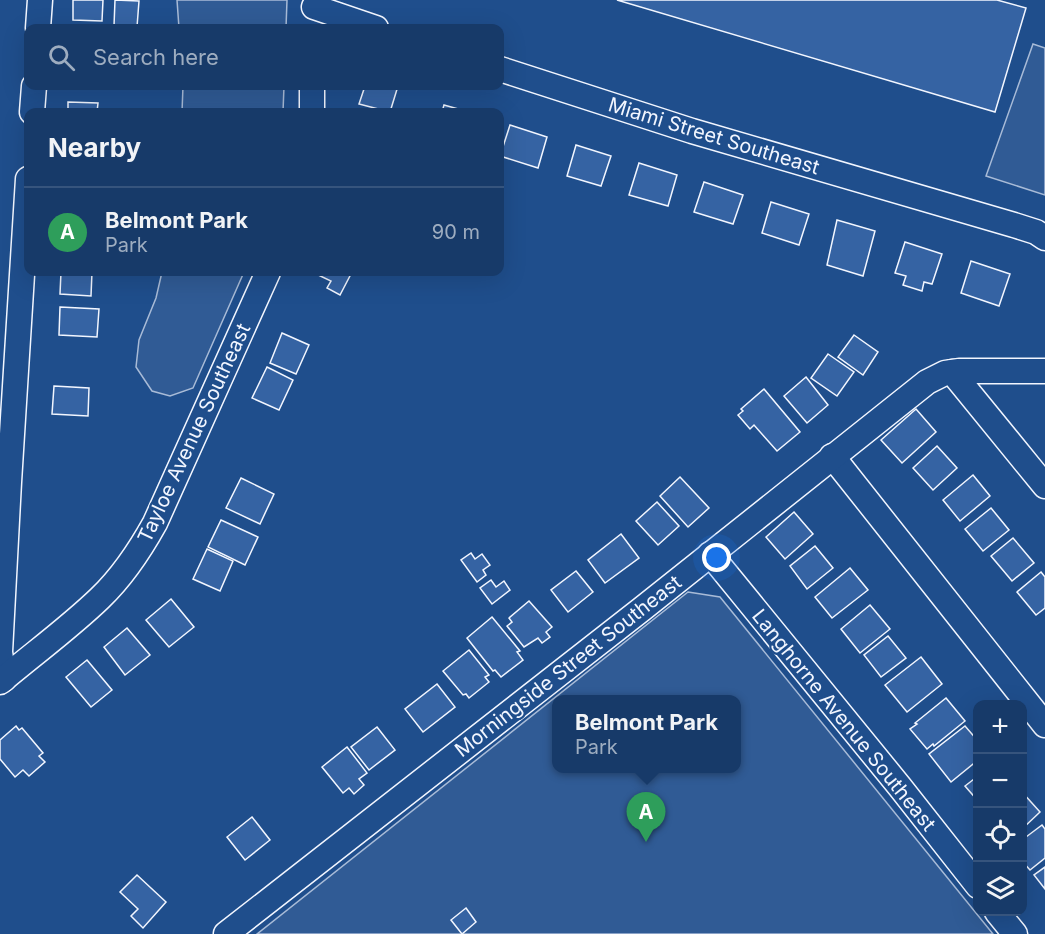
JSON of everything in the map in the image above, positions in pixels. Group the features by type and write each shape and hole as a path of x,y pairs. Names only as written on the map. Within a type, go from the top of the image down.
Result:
{"street":[{"path":"38,24 40,0"},
{"path":"314,12 360,24"},
{"name":"Miami Street Southeast","path":"504,70 692,131 1014,225 1036,232 1045,238"},
{"path":"32,108 34,90"},
{"path":"312,90 312,108"},
{"path":"2,680 0,652 24,243"},
{"name":"Tayloe Avenue Southeast","path":"2,680 100,598 121,575 143,544 155,523 266,276"},
{"name":"Morningside Street Southeast","path":"226,934 927,382 952,372 1045,371"},
{"path":"952,372 1045,486"},
{"path":"832,456 1045,725"},
{"name":"Langhorne Avenue Southeast","path":"710,554 973,880"},
{"path":"1000,916 1015,934"}],"shaded area":[{"path":"177,0 287,0 286,24 179,24"},
{"path":"1033,44 1045,48 1045,195 986,176"},
{"path":"183,90 284,90 283,108 182,108"},
{"path":"161,276 242,276 193,388 170,396 152,391 136,367 139,340 156,298"},
{"path":"688,592 720,597 973,909 973,916 978,916 993,934 257,934 552,700 552,773 741,773 741,695 558,695"}],"building":[{"path":"73,0 103,0 102,21 73,20"},
{"path":"115,0 139,1 137,24 114,24"},
{"path":"617,0 997,0 1026,8 995,112"},
{"path":"364,90 397,90 391,108 374,108 359,104"},
{"path":"68,102 98,103 97,108 68,108"},
{"path":"510,125 547,137 538,168 504,157 504,144"},
{"path":"576,145 611,156 601,186 567,176"},
{"path":"639,163 677,175 668,206 629,195"},
{"path":"704,182 743,195 733,224 694,212"},
{"path":"771,202 809,214 799,245 762,233"},
{"path":"837,220 875,231 863,276 827,265"},
{"path":"905,242 942,254 932,284 924,282 922,291 903,285 906,276 895,273"},
{"path":"971,261 1010,274 999,306 961,293"},
{"path":"61,276 92,276 91,296 60,294"},
{"path":"320,276 350,276 340,295 327,288 331,281"},
{"path":"60,307 99,309 97,337 59,335"},
{"path":"282,333 309,345 296,374 270,363"},
{"path":"854,335 878,352 863,375 838,357"},
{"path":"828,354 854,372 837,396 811,378"},
{"path":"267,367 293,380 279,410 252,398"},
{"path":"806,377 828,405 807,423 784,396"},
{"path":"54,386 89,388 88,416 52,414"},
{"path":"764,389 800,432 777,451 754,425 750,429 738,415 743,411 741,409"},
{"path":"916,409 936,432 902,463 881,440"},
{"path":"937,446 957,468 933,490 913,468"},
{"path":"973,475 990,496 960,521 943,500"},
{"path":"680,477 709,508 688,527 660,496"},
{"path":"241,478 274,494 260,524 226,508"},
{"path":"657,502 679,526 658,545 636,521"},
{"path":"991,508 1009,530 983,551 965,529"},
{"path":"794,512 813,534 785,559 766,537"},
{"path":"221,520 258,537 245,565 208,547"},
{"path":"621,534 639,558 605,583 588,560"},
{"path":"1013,538 1034,563 1012,581 991,556"},
{"path":"815,546 833,568 807,589 790,566"},
{"path":"207,549 233,561 220,591 193,579"},
{"path":"471,553 475,559 482,554 490,565 483,570 486,575 477,582 461,560"},
{"path":"850,568 868,590 832,618 815,597"},
{"path":"576,571 593,592 568,612 551,590"},
{"path":"1041,572 1045,577 1045,608 1036,615 1017,592"},
{"path":"491,580 496,587 504,581 510,590 492,604 480,588"},
{"path":"171,599 194,627 169,647 146,620"},
{"path":"529,601 552,627 546,632 550,637 542,643 538,638 524,647 507,626 512,622 509,618"},
{"path":"870,605 890,629 860,653 841,629"},
{"path":"492,617 520,651 517,652 523,660 501,677 495,670 493,671 467,638"},
{"path":"127,628 150,655 125,675 104,647"},
{"path":"888,636 906,658 881,677 864,655"},
{"path":"469,650 489,675 485,677 489,682 469,698 466,694 463,695 443,671"},
{"path":"921,657 942,684 907,712 885,685"},
{"path":"87,660 112,690 91,707 66,677"},
{"path":"437,684 455,707 423,732 405,709"},
{"path":"946,698 965,721 927,749 910,729"},
{"path":"16,726 19,730 22,728 43,753 39,756 45,762 29,776 23,770 15,777 0,759 0,740"},
{"path":"965,726 973,735 973,764 951,782 929,754"},
{"path":"377,727 395,750 369,770 351,747"},
{"path":"347,747 367,773 359,779 364,785 354,794 349,788 343,793 322,767"},
{"path":"973,780 973,795 965,786"},
{"path":"1027,798 1040,812 1027,824"},
{"path":"252,817 270,840 245,860 227,837"},
{"path":"1042,825 1045,829 1045,858 1030,870 1027,867 1027,836"},
{"path":"1045,867 1045,889 1034,875"},
{"path":"137,875 166,902 143,928 131,916 138,909 120,892"},
{"path":"466,908 476,922 462,934 451,920"}],"place":[{"name":"Belmont Park","path":"646,842"}]}
